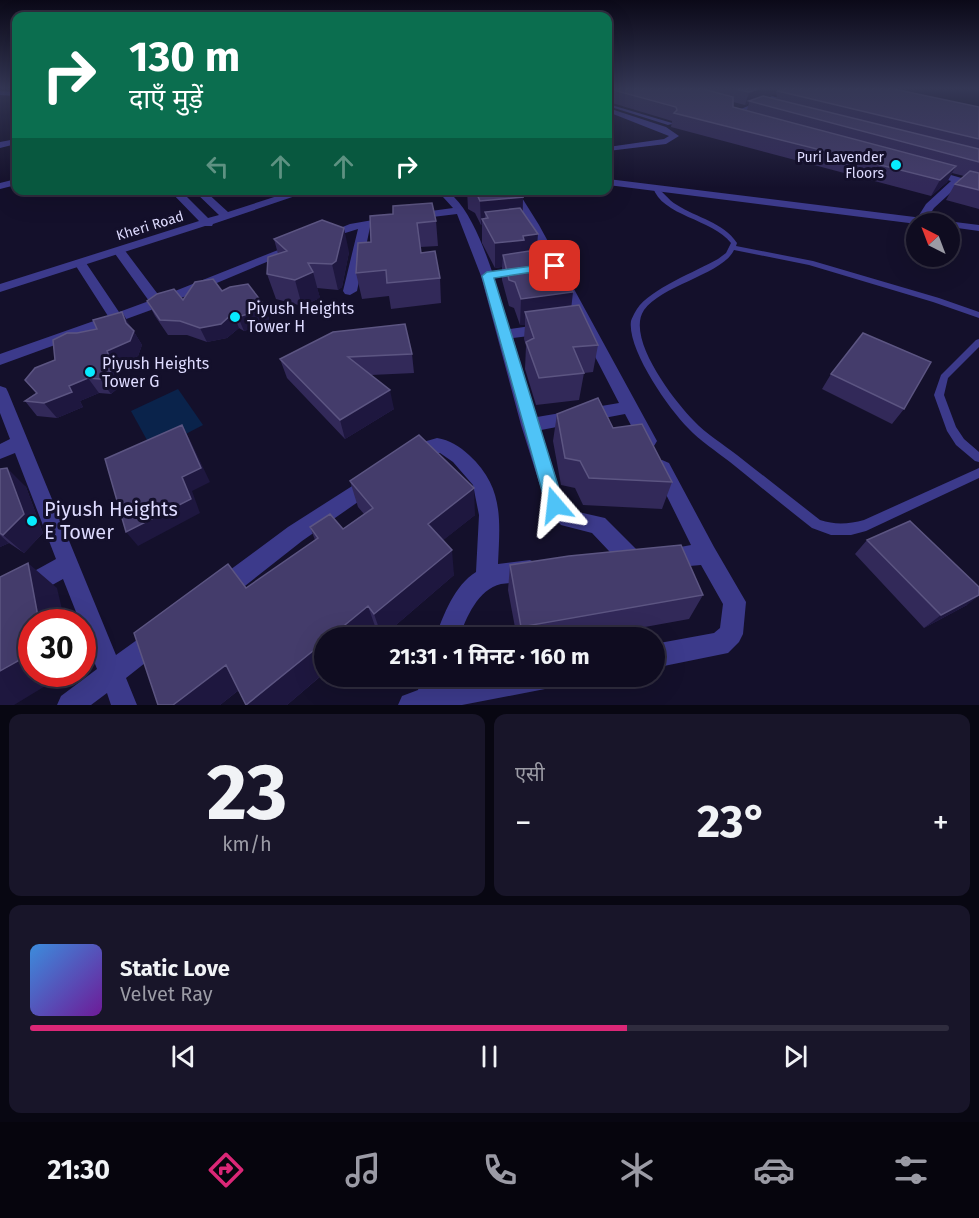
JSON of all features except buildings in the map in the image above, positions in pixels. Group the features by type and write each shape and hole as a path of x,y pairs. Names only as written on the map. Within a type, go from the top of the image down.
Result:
{"street":[{"path":"612,148 666,141 675,136 642,122"},
{"path":"925,171 979,186"},
{"path":"926,213 958,180"},
{"path":"612,183 906,218"},
{"path":"179,195 208,224"},
{"path":"203,195 226,217"},
{"name":"Kheri Road","path":"0,288 208,224 293,195"},
{"path":"450,195 448,197 461,210 476,232 493,275 505,334 555,505 568,519 598,525 633,561"},
{"path":"515,195 575,325 631,407 706,554 735,602 732,634 719,644 665,654"},
{"path":"0,360 157,303 304,244 365,224 461,210"},
{"path":"350,291 365,224"},
{"path":"960,226 979,228"},
{"path":"119,251 157,303"},
{"path":"80,263 116,318"},
{"path":"505,334 575,325"},
{"path":"0,392 124,705"},
{"path":"530,425 631,407"},
{"path":"0,452 21,442"},
{"path":"203,604 295,534 394,466 427,446 437,444 454,452 480,479 485,488 489,505 487,578"},
{"path":"611,563 706,554"},
{"path":"0,603 68,564"},
{"path":"450,627 467,596 487,578 501,574 556,569"},
{"path":"70,705 175,626"},
{"path":"424,693 467,687"}],"lane":[{"path":"663,122 670,124"},
{"path":"655,188 667,204 730,236 734,243 734,248 721,261 652,300 639,311 635,320 640,348 651,369 670,400 692,426 794,509 816,524 831,529 851,529 866,525 979,473"},
{"path":"734,248 810,263 979,315"},
{"path":"979,342 944,376 939,395 951,428 960,442 979,458"}],"water":[{"path":"178,389 203,425 153,451 131,411"}],"place":[{"name":"Puri Lavender Floors","path":"896,165"},
{"name":"Piyush Heights Tower H","path":"235,317"},
{"name":"Piyush Heights Tower G","path":"90,372"},
{"name":"Piyush Heights E Tower","path":"32,521"}],"route":[{"path":"555,266 487,276 555,505"}]}
